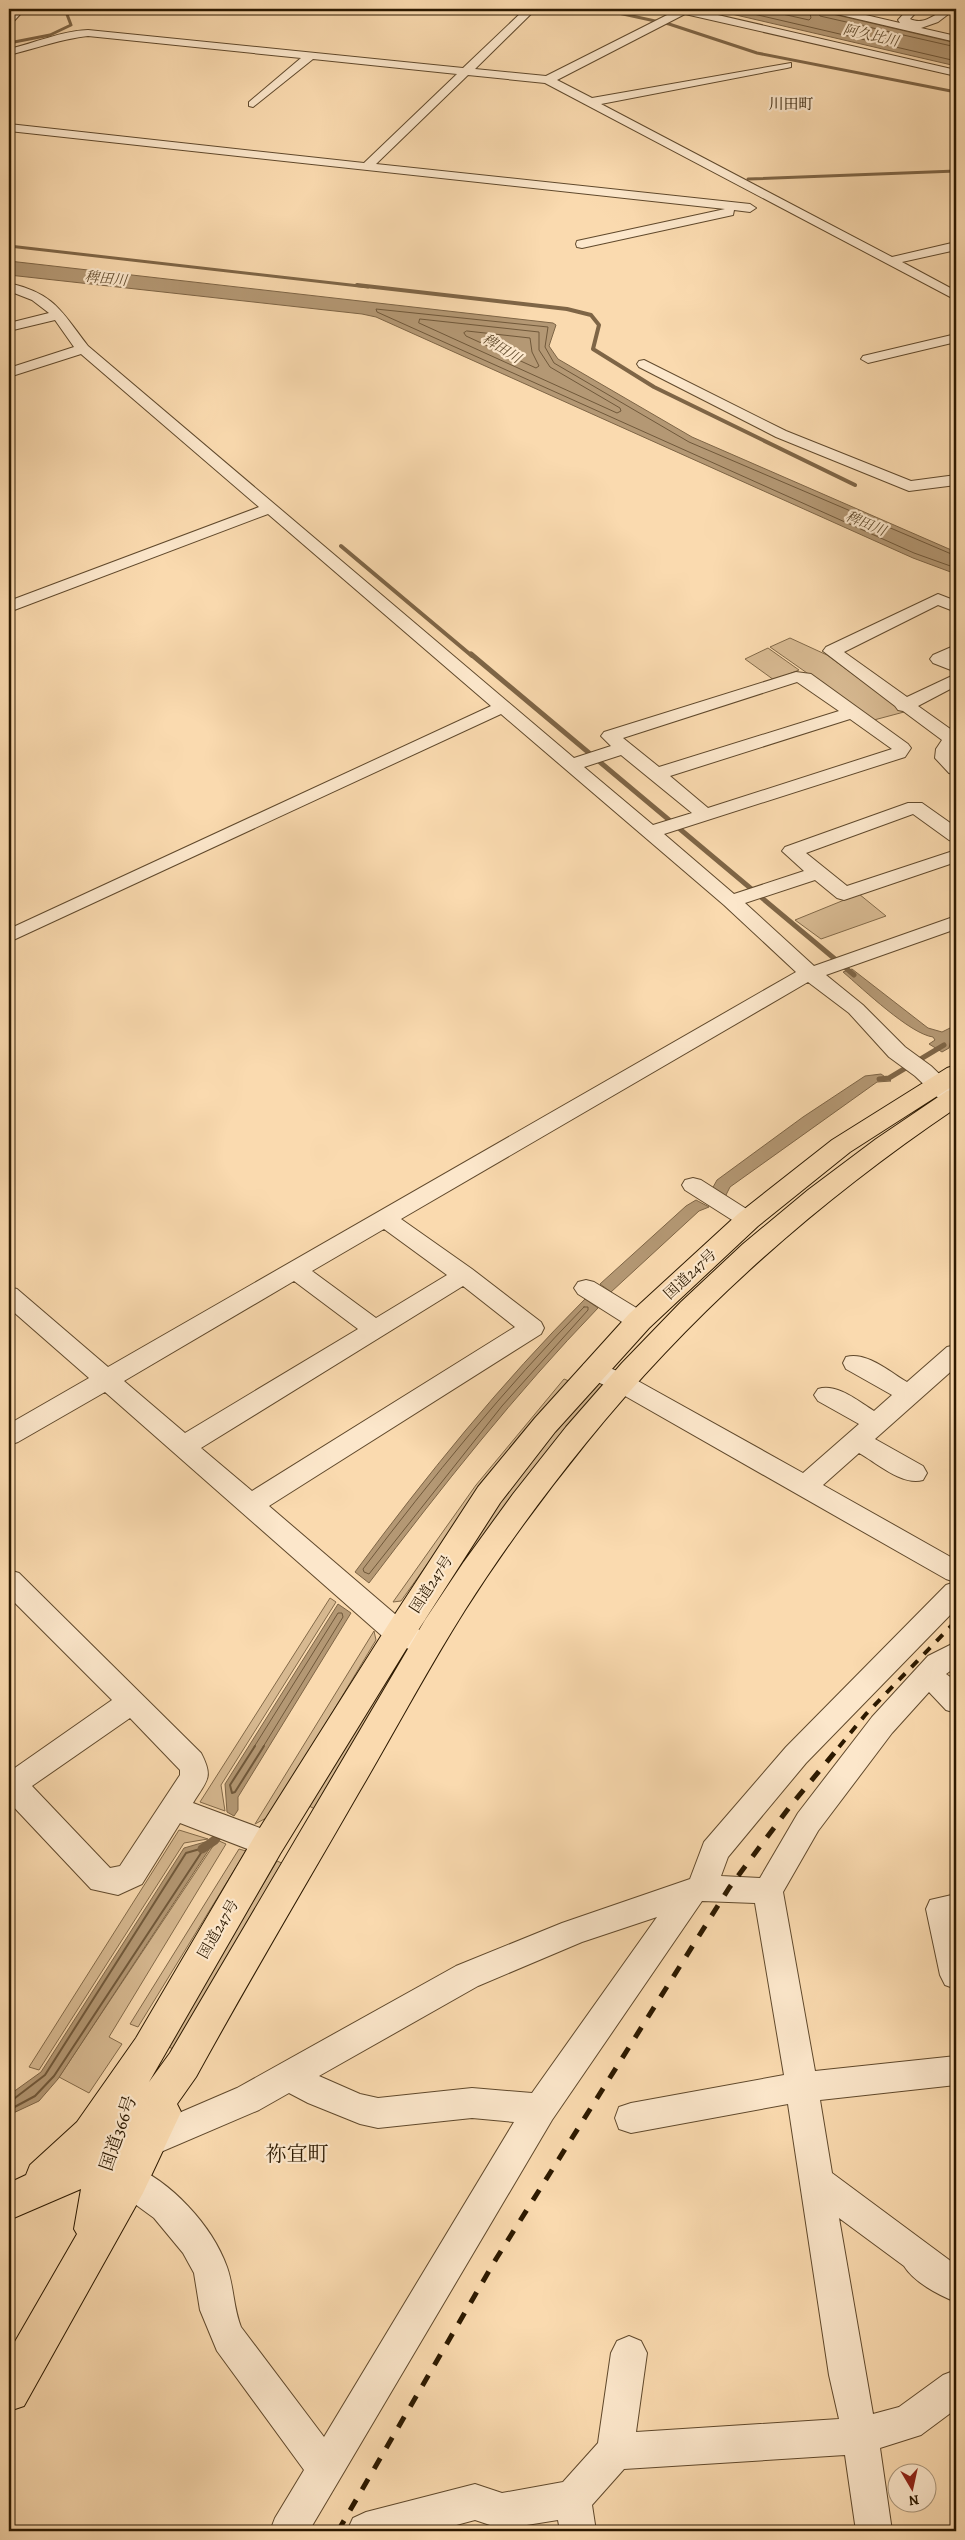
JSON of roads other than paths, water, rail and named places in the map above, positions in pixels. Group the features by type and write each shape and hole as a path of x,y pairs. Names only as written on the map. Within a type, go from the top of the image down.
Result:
{"highway":[{"name":"国道247号","path":"15,2199 51,2172 90,2134 148,2050 268,1844 399,1634 489,1495 593,1370 627,1313 738,1213 841,1146 948,1091"},
{"name":"国道247号","path":"15,2199 117,2169 140,2125 183,2066 472,1573 549,1465 620,1382 684,1315 770,1234 948,1091"},
{"name":"国道366号","path":"9,2391 91,2248 117,2169 148,2050"},
{"name":"国道366号","path":"117,2169 147,2142 183,2066"}],"street":[{"path":"9,20 20,9"},
{"path":"366,167 531,9"},
{"path":"548,80 661,22 682,9 956,73"},
{"path":"828,9 956,39"},
{"path":"914,9 903,20 913,24 925,24 938,19 950,9"},
{"path":"938,19 956,22"},
{"path":"9,52 78,33 548,80 956,296"},
{"path":"253,104 310,56"},
{"path":"591,102 787,65"},
{"path":"9,128 750,208"},
{"path":"582,244 779,202"},
{"path":"890,261 956,246"},
{"path":"9,287 40,296 59,315 83,349 503,707 586,760 746,896 897,1052 948,1091"},
{"path":"9,326 59,315"},
{"path":"868,359 956,338"},
{"path":"9,374 83,349"},
{"path":"644,364 781,434 909,486 956,480"},
{"path":"9,608 270,508"},
{"path":"956,607 938,599 832,651 904,706 955,740 943,751 944,758 956,769"},
{"path":"956,650 938,659 956,667"},
{"path":"666,828 899,753 902,748 805,678 796,677 613,733 610,736 706,815"},
{"path":"904,706 956,679"},
{"path":"9,936 503,707"},
{"path":"656,774 852,712"},
{"path":"586,760 623,748"},
{"path":"954,831 915,807 792,851 844,894 956,856"},
{"path":"746,896 818,873"},
{"path":"9,1436 802,977 956,922"},
{"path":"693,1185 738,1213"},
{"path":"252,1504 532,1328 464,1275 384,1218"},
{"path":"295,1270 375,1329"},
{"path":"184,1446 464,1275"},
{"path":"586,1288 627,1313"},
{"path":"9,1295 252,1504 399,1634 428,1646"},
{"path":"805,1486 956,1352"},
{"path":"855,1363 910,1394"},
{"path":"593,1370 620,1382 956,1572"},
{"path":"828,1395 876,1423"},
{"path":"857,1440 914,1473"},
{"path":"9,1580 191,1761 195,1770 194,1777 131,1875 118,1882 102,1880 17,1791 17,1784 21,1778 131,1702"},
{"path":"288,2531 540,2109 696,1890 715,1851 796,1755 956,1592"},
{"path":"874,2531 860,2436 847,2375 802,2087 768,1891 808,1822 882,1725 938,1664 956,1653"},
{"path":"927,1676 946,1689 956,1702"},
{"path":"174,1808 268,1844"},
{"path":"147,2142 248,2099 467,1976 573,1932 696,1890 768,1891"},
{"path":"956,1907 941,1908 956,1975"},
{"path":"631,2118 802,2087 956,2070"},
{"path":"289,2076 319,2093 360,2109 378,2113 472,2103 540,2109"},
{"path":"117,2169 166,2207 195,2241 211,2270 217,2310 230,2339 324,2468"},
{"path":"817,2182 916,2254 921,2262 956,2285"},
{"path":"366,2531 476,2502 502,2511 576,2515 614,2451 629,2353"},
{"path":"614,2451 860,2436 908,2422 956,2388"}],"water":[{"name":"阿久比川","path":"710,9 811,9 956,43 956,66"},
{"name":"稗田川","path":"9,261 553,323 556,325 549,346 558,359 692,437 956,552 956,574 913,558 376,317 9,275"},
{"path":"852,969 928,1028 942,1032 956,1025 956,1037 951,1040 949,1048 942,1052 929,1044 935,1040 933,1037 912,1028 887,1010 843,972"},
{"path":"881,1074 891,1081 877,1082 730,1187 725,1197 712,1189 717,1180 803,1117 865,1076"},
{"path":"696,1200 709,1207 699,1211 611,1292 600,1284 686,1206"},
{"path":"585,1299 598,1308 537,1374 479,1442 369,1583 355,1572 465,1431"},
{"path":"338,1604 351,1613 238,1797 238,1810 234,1816 227,1812 225,1784"},
{"path":"205,1842 210,1848 58,2079 39,2101 9,2115 9,2095 41,2072 184,1848"}],"waterway":[{"path":"9,43 50,35 71,25 65,9"},
{"path":"600,9 669,24 757,53 956,92"},
{"path":"748,179 956,171"},
{"path":"9,246 368,287"},
{"path":"357,285 567,309 591,315 599,325 593,349 654,387 855,485"},
{"path":"341,546 472,656"},
{"path":"471,654 854,975"},
{"path":"879,1079 889,1078 944,1045"},
{"path":"202,1849 215,1840 222,1830"}],"railway":[{"path":"839,1747 866,1714 956,1621"},
{"path":"338,2531 496,2259 729,1888 791,1805 840,1746"}],"district":[{"name":"川田町","path":"791,104"},
{"name":"祢宜町","path":"297,2154"}]}
